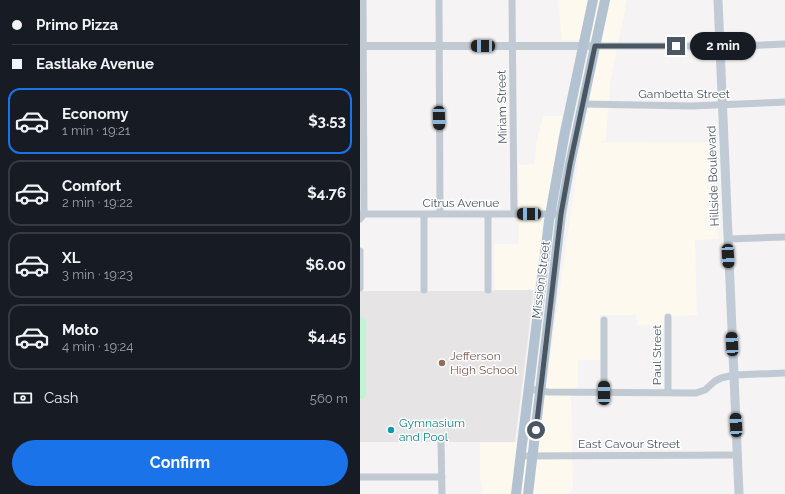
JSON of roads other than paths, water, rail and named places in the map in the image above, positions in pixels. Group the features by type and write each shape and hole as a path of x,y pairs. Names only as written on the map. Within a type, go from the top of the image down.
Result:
{"main road":[{"name":"Mission Street","path":"528,494 540,391 560,158 593,0"},
{"name":"Mission Street","path":"516,494 546,245 556,214 583,104 605,0"},
{"name":"Hillside Boulevard","path":"718,0 739,494"}],"street":[{"path":"361,216 363,0"},
{"path":"439,0 440,214"},
{"name":"Miriam Street","path":"512,0 514,214"},
{"path":"720,47 785,44"},
{"path":"362,46 690,46"},
{"name":"Gambetta Street","path":"583,104 692,106 785,102"},
{"path":"424,214 424,290"},
{"name":"Citrus Avenue","path":"361,216 424,214 556,214"},
{"path":"488,214 488,290"},
{"path":"728,239 785,237"},
{"path":"360,251 360,288"},
{"name":"Paul Street","path":"668,317 668,393"},
{"path":"604,320 604,393"},
{"path":"529,390 604,393 696,393 705,390 721,378 785,373"},
{"path":"441,442 442,494"},
{"name":"East Cavour Street","path":"521,456 738,455"},
{"path":"360,477 442,477"}],"place":[{"name":"Jefferson High School","path":"442,363"},
{"name":"Gymnasium and Pool","path":"391,430"}]}
